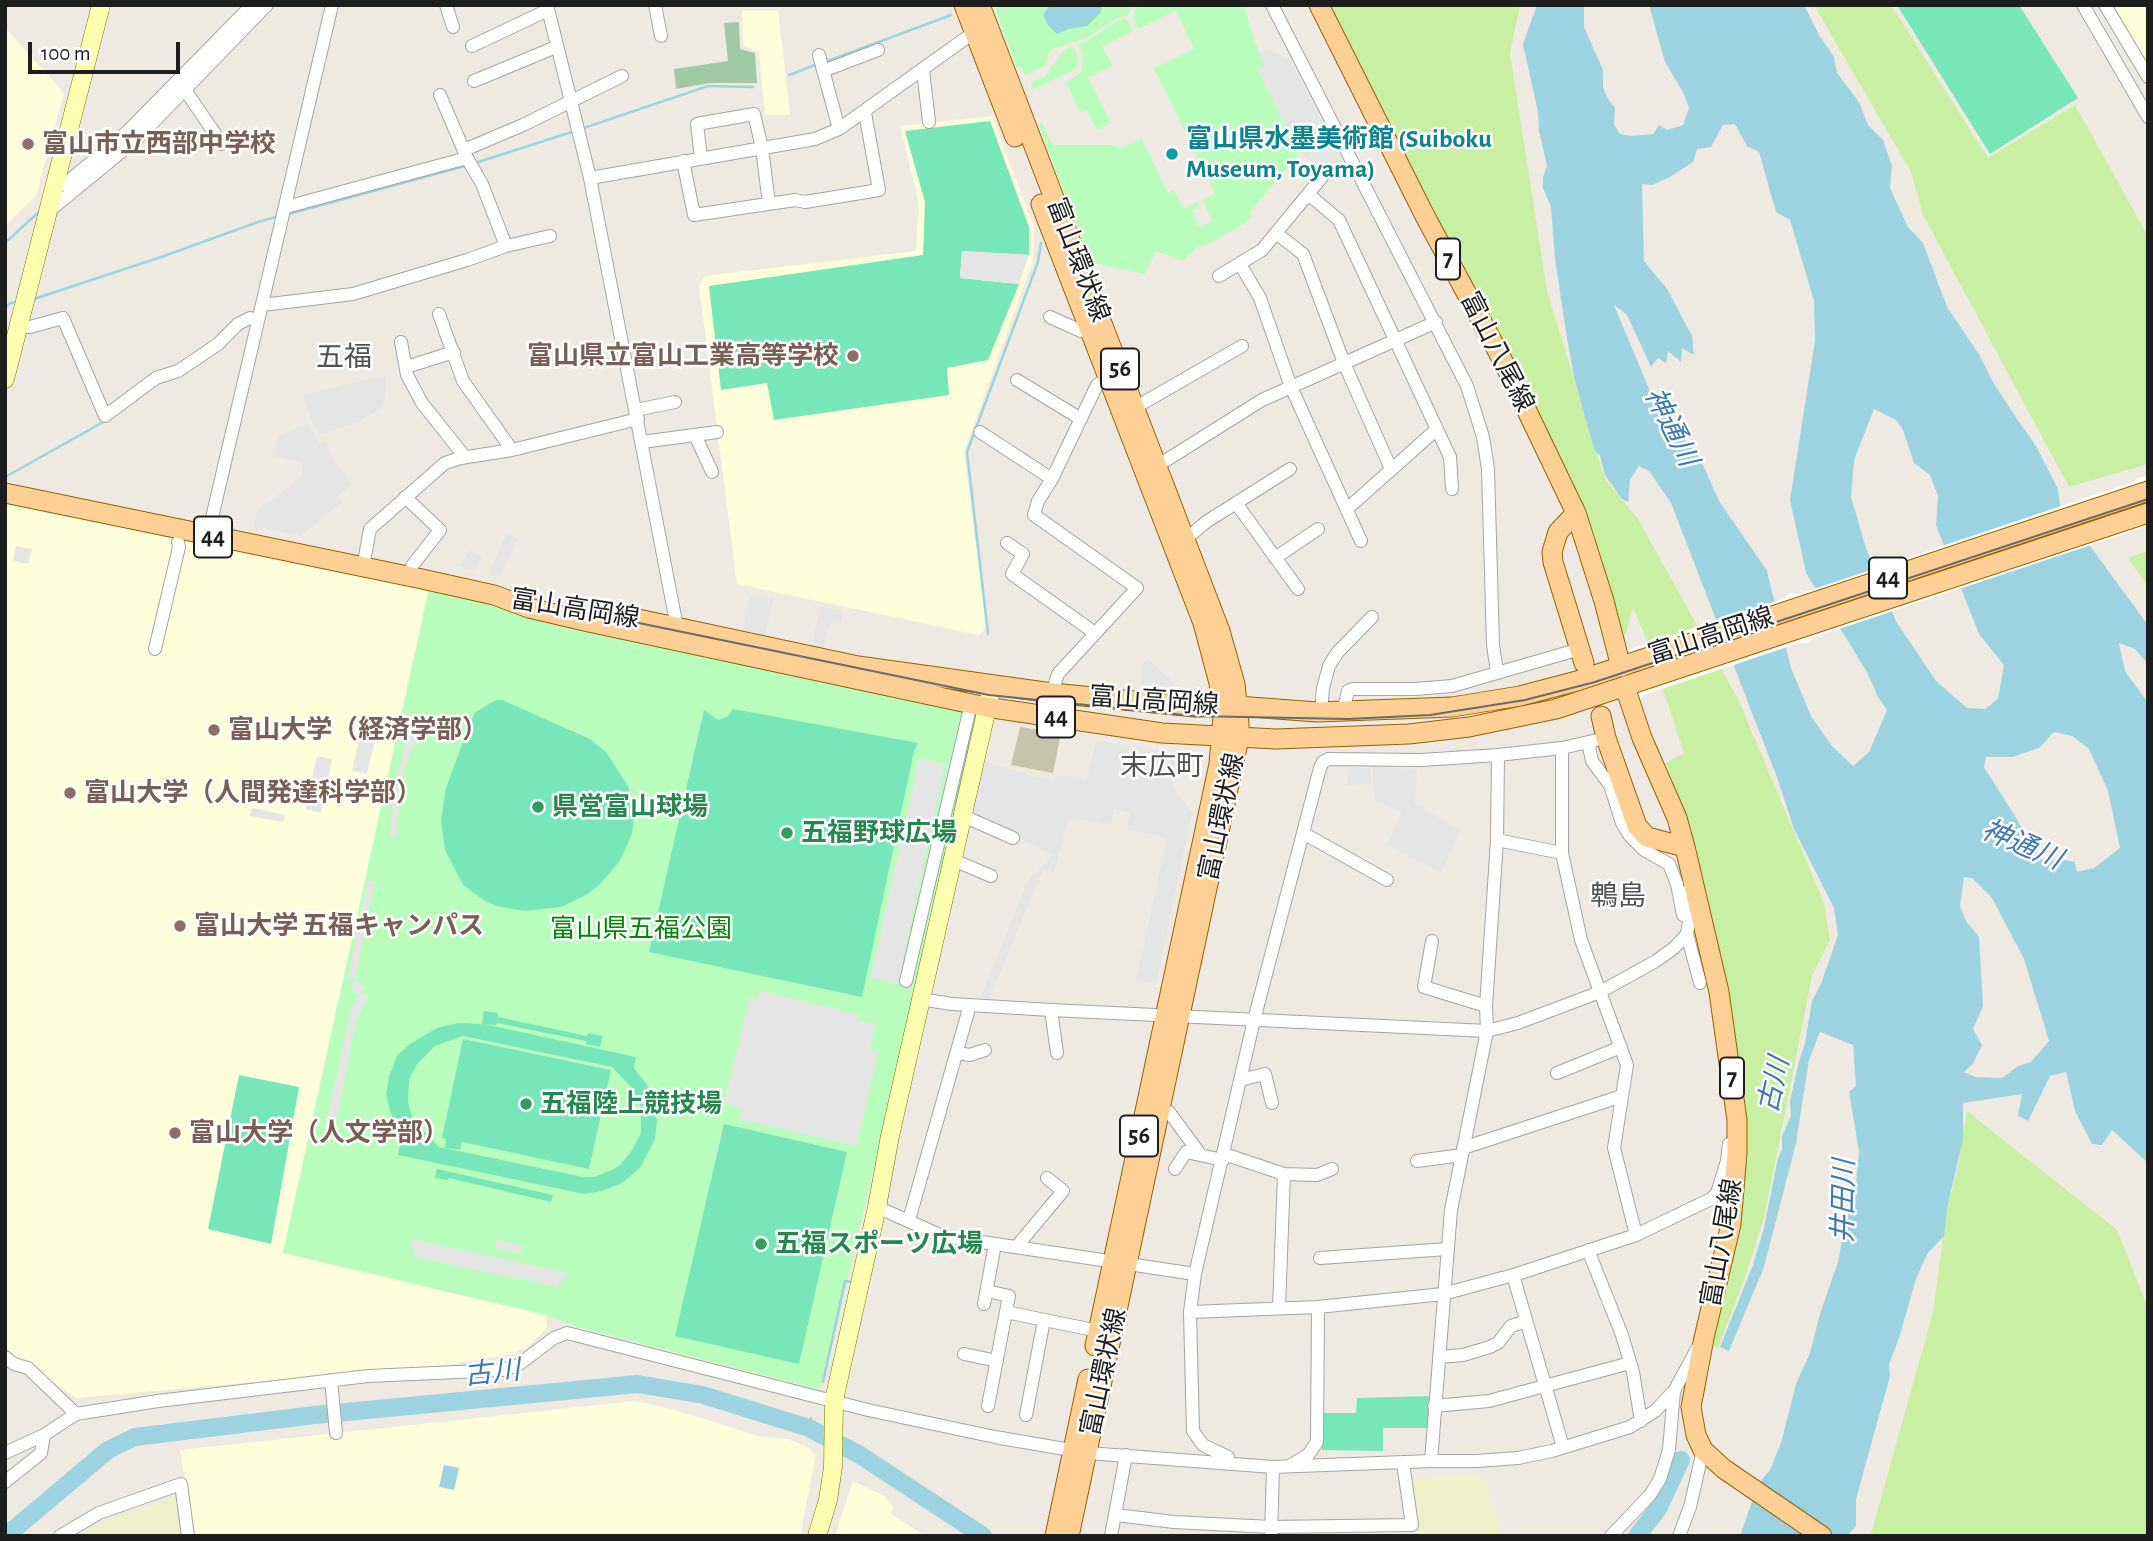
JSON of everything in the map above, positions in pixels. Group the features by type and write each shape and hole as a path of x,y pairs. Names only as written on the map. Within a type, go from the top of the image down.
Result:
{"main road":[{"name":"富山環状線","path":"964,5 983,32 1178,538 1220,631 1235,684 1229,706 1231,738 1120,1263 1110,1338 1081,1451 1055,1536"},
{"name":"富山環状線","path":"980,5 983,32 1090,329 1115,375"},
{"name":"富山八尾線","path":"1320,5 1425,216 1505,365 1576,513 1624,665"},
{"name":"富山高岡線","path":"495,595 591,609 858,666 992,686 1195,708 1229,706 1343,712 1452,707 1507,698 1577,681 2148,491"},
{"name":"44","path":"5,493 495,595"},
{"path":"1576,513 1558,532 1552,552 1582,656"},
{"name":"富山高岡線","path":"495,595 529,608 977,710 1162,733 1231,738 1324,739 1409,734 1525,717 1629,686 2148,513"},
{"name":"富山八尾線","path":"1629,686 1642,738 1677,818 1691,871 1719,992 1737,1120 1731,1224 1691,1407 1696,1435 1703,1450"},
{"path":"1601,716 1597,740 1637,826 1647,836 1685,847"},
{"name":"富山環状線","path":"1069,1536 1098,1331 1120,1263 1160,1109 1172,1017"},
{"path":"1703,1450 1724,1469 1822,1536"}],"street":[{"path":"5,379 101,5"},
{"path":"51,200 64,185 129,130 252,5"},
{"path":"51,200 137,139 267,5"},
{"path":"202,534 211,523 332,5"},
{"path":"446,5 453,27"},
{"path":"655,5 662,36"},
{"path":"1272,5 1467,386 1483,437 1488,469 1493,645 1497,672"},
{"path":"2083,5 2148,117"},
{"path":"2105,5 2148,77"},
{"path":"472,46 548,8 590,178 677,626"},
{"path":"590,178 815,139 839,129 966,38 983,32"},
{"path":"474,82 556,47"},
{"path":"839,129 821,63 878,50"},
{"path":"923,70 929,122"},
{"path":"286,208 465,154 622,76"},
{"path":"185,90 222,144"},
{"path":"440,95 465,154 482,184 506,246"},
{"path":"683,161 694,215 879,190 864,113"},
{"path":"701,158 697,124 754,114 762,148 769,204"},
{"path":"1219,276 1262,250 1322,177"},
{"path":"1308,194 1339,220 1450,457 1452,489"},
{"path":"1276,233 1303,254 1344,363 1391,469"},
{"path":"262,305 353,294 506,246 550,236"},
{"path":"1240,264 1260,298 1291,387 1361,541"},
{"path":"439,314 463,381 512,450"},
{"path":"1050,317 1081,331 1090,329"},
{"path":"19,327 30,327 63,318 105,416 156,378 178,371 218,344 238,324 250,318 258,320"},
{"path":"1151,468 1262,400 1436,322"},
{"path":"401,342 405,367 422,404 465,457"},
{"path":"1128,408 1242,346"},
{"path":"405,367 454,352"},
{"path":"1052,693 1058,674 1137,588 1034,515 1038,501 1052,479 1097,385 1115,375"},
{"path":"1017,380 1081,419"},
{"path":"363,567 370,529 444,463 512,450 675,402"},
{"path":"1347,509 1437,429"},
{"path":"642,442 717,432"},
{"path":"979,432 1052,479"},
{"path":"695,435 712,472"},
{"path":"1178,538 1194,533 1290,469"},
{"path":"405,497 440,530 412,566 415,578"},
{"path":"1236,503 1298,589"},
{"path":"1275,558 1318,529"},
{"path":"155,649 178,542"},
{"path":"1007,543 1023,554 1013,574 1096,633"},
{"path":"1321,712 1323,688 1329,666 1337,653 1372,617"},
{"path":"1343,712 1348,691 1353,689 1439,688 1497,672 1582,656"},
{"path":"906,981 977,710 992,686"},
{"path":"817,1536 828,1500 833,1467 834,1406 961,815 977,710"},
{"path":"1409,734 1410,760"},
{"path":"1228,1464 1228,1457 1203,1445 1193,1431 1190,1312 1195,1274 1254,1020 1323,762 1328,759 1410,760 1498,755 1562,748 1597,740 1592,761 1610,785 1622,823 1644,850 1669,864 1700,983"},
{"path":"1562,748 1563,853 1581,940 1628,1065 1614,1148 1636,1235"},
{"path":"1431,1461 1451,1210 1487,1031 1486,1006 1497,840 1498,755"},
{"path":"961,815 1013,838"},
{"path":"1303,833 1387,880"},
{"path":"1497,840 1563,853"},
{"path":"951,859 990,876"},
{"path":"920,999 970,1005 1172,1017 1487,1031 1518,1023 1600,992 1674,948 1688,930 1691,871"},
{"path":"1432,941 1424,987 1486,1006"},
{"path":"909,1220 970,1005"},
{"path":"1051,1010 1057,1053"},
{"path":"1557,1073 1621,1047"},
{"path":"957,1052 970,1055 985,1051"},
{"path":"1240,1080 1265,1074 1272,1103"},
{"path":"1417,1161 1463,1152 1622,1096"},
{"path":"1160,1109 1169,1112 1200,1154"},
{"path":"1190,1312 1318,1307 1443,1294 1513,1275 1636,1235 1711,1199 1717,1193 1737,1120"},
{"path":"1175,1169 1186,1152 1223,1157 1284,1174 1317,1175 1332,1169"},
{"path":"1279,1308 1284,1174"},
{"path":"1017,1246 1063,1191 1047,1178"},
{"path":"877,1208 942,1236 1195,1274"},
{"path":"988,1406 1009,1296 985,1297 995,1244"},
{"path":"1320,1258 1447,1250"},
{"path":"1588,1250 1606,1291 1630,1363 1642,1421"},
{"path":"1513,1275 1563,1447"},
{"path":"1289,1466 1308,1455 1317,1442 1318,1307"},
{"path":"1006,1312 1098,1331"},
{"path":"1026,1415 1044,1320"},
{"path":"1439,1357 1463,1355 1490,1346 1497,1343 1511,1326 1526,1321"},
{"path":"5,1453 44,1434 76,1414 158,1401 502,1370 518,1365 554,1338 567,1333 834,1406 868,1410 995,1437 1081,1451 1273,1467 1477,1461 1518,1458 1563,1447 1642,1421 1674,1391 1704,1338"},
{"path":"964,1354 997,1361"},
{"path":"5,1357 27,1368 76,1414"},
{"path":"1434,1406 1489,1401 1630,1363"},
{"path":"331,1384 336,1427"},
{"path":"1611,1536 1650,1494 1660,1479 1669,1450 1674,1391"},
{"path":"5,1482 41,1453 44,1434"},
{"path":"1679,1536 1690,1507 1703,1450"},
{"path":"1111,1536 1126,1455"},
{"path":"1116,1515 1212,1530 1389,1531 1412,1525 1403,1463"},
{"path":"1271,1531 1273,1467"},
{"path":"60,1536 99,1513 181,1484 188,1536"}],"shaded area":[{"path":"2113,5 2148,5 2148,63"},
{"path":"742,11 778,11 790,115 765,115 759,52 743,46"},
{"path":"739,22 740,49 755,53 757,83 710,83 676,89 674,69 728,61 724,23"},
{"name":"富山市立西部中学校","path":"5,28 64,93 36,196 5,226"},
{"path":"1271,50 1290,61 1348,171 1337,180 1300,154 1258,69 1265,66 1260,54"},
{"name":"富山県立富山工業高等学校","path":"992,116 1034,227 1033,261 964,452 987,627 979,635 737,584 699,285 705,276 916,251 919,204 900,126"},
{"path":"962,251 1029,255 1019,284 960,278"},
{"path":"386,375 385,398 381,408 360,421 321,434 313,424 303,395"},
{"path":"307,424 319,443 326,443 352,485 338,495 342,502 301,536 254,527 257,511 301,478 303,462 274,456 277,437"},
{"name":"富山大学 五福キャンパス","path":"5,504 429,589 283,1253 546,1315 547,1328 527,1347 511,1354 454,1364 76,1398 5,1348"},
{"path":"507,533 518,538 500,577 488,575"},
{"path":"16,546 32,549 28,564 13,561"},
{"path":"470,550 482,557 474,571 459,566"},
{"path":"750,595 774,598 765,635 743,630"},
{"path":"820,606 844,612 840,624 830,623 823,648 812,646"},
{"path":"1148,659 1172,681 1173,687 1141,684 1141,666"},
{"path":"363,723 378,726 367,774 352,771"},
{"path":"1020,727 1061,733 1053,773 1011,765"},
{"path":"410,734 417,737 400,787 397,837 390,837 394,783"},
{"path":"1096,741 1176,753 1172,787 1192,812 1156,985 1136,981 1167,838 1126,829 1130,813 1114,809 1110,825 1081,819 1068,821 1054,872 1043,870 989,999 981,996 1029,879 1052,855 969,814 982,761 1051,781 1059,775 1087,779"},
{"path":"317,756 332,759 321,813 305,809"},
{"path":"919,758 945,764 898,984 871,978"},
{"path":"1373,767 1417,769 1415,804 1461,830 1441,873 1387,844 1402,812 1374,801"},
{"path":"1349,768 1370,768 1371,784 1347,785"},
{"path":"252,808 285,815 283,822 250,816"},
{"path":"368,881 375,881 355,980 348,978"},
{"path":"356,980 365,988 362,993 369,995 356,1022 333,1139 323,1137 351,1010 360,995 350,988"},
{"path":"760,991 860,1015 859,1021 875,1024 870,1050 878,1052 857,1146 739,1119 741,1108 724,1103 750,997 758,999"},
{"path":"411,1239 568,1273 557,1287 415,1257"},
{"path":"497,1240 523,1246 521,1254 495,1248"},
{"path":"635,1401 759,1436 786,1439 806,1446 816,1455 800,1536 194,1536 180,1450"},
{"path":"1483,1475 1502,1536 1419,1536 1412,1479"},
{"path":"853,1481 884,1496 893,1507 891,1514 925,1536 835,1536"},
{"path":"174,1497 179,1536 77,1536 87,1529"}],"green space":[{"path":"1003,5 1133,5 1127,16 1116,19 1087,38 1053,49 1048,54 1047,65 1025,75 1021,66 1017,68 995,9"},
{"path":"1137,5 1244,5 1265,66 1258,69 1299,154 1250,212 1252,215 1244,224 1209,244 1197,247 1183,261 1156,251 1145,274 1091,263 1038,124 1042,122 1053,145 1115,145 1119,149 1142,139 1168,193 1174,190 1183,209 1198,202 1200,207 1192,211 1199,227 1212,221 1203,199 1215,194 1154,68 1194,49 1176,11 1138,29 1133,17"},
{"path":"1325,5 1520,5 1510,53 1547,291 1605,479 1638,519 1738,699 1824,903 1830,940 1812,976 1765,1214 1745,1278 1718,1348 1709,1344 1740,1202 1684,816 1666,763 1684,753 1633,607 1623,644 1557,463"},
{"path":"1814,5 1891,5 1988,158 2075,105 2148,236 2148,464 2069,487 1923,215 1911,172"},
{"path":"1897,5 2019,5 2078,98 1990,154"},
{"path":"1124,19 1133,31 1102,47 1113,66 1088,77 1111,123 1097,130 1087,110 1080,113 1066,82 1082,72 1083,57 1079,44"},
{"path":"1073,46 1079,59 1076,69 1032,90 1031,82 1045,77 1062,52"},
{"path":"990,121 1029,227 1029,255 962,251 960,278 1019,284 988,360 947,368 949,395 774,420 767,383 721,390 709,286 923,255 925,202 905,131"},
{"path":"2148,551 2148,587 2128,558"},
{"name":"富山県五福公園","path":"429,589 709,648 979,716 825,1377 817,1389 574,1326 546,1315 283,1253"},
{"name":"県営富山球場","path":"496,700 502,700 590,739 606,752 628,786 634,818 632,834 620,861 600,884 586,895 561,907 525,911 485,901 463,885 445,850 441,820 446,788 471,720 476,712"},
{"name":"五福野球広場","path":"733,709 918,743 914,751 862,997 649,952 704,710 718,720 727,717"},
{"path":"484,1011 498,1013 498,1017 587,1036 588,1033 603,1036 600,1047 586,1044 586,1041 497,1023 484,1024 636,1057 634,1068 650,1089 657,1121 655,1139 640,1168 622,1183 602,1191 584,1194 398,1155 401,1140 408,1141 393,1121 386,1094 397,1056 410,1044 437,1028 458,1023 482,1024","holes":["463,1036 612,1067 631,1087 641,1106 641,1133 620,1165 594,1177 439,1147 413,1120 408,1102 409,1079 417,1064 435,1046"]},
{"name":"五福陸上競技場","path":"463,1039 611,1070 589,1169 462,1142 460,1150 445,1148 446,1139 442,1138"},
{"path":"239,1075 299,1087 271,1244 208,1229"},
{"path":"1967,1111 2117,1230 2148,1308 2148,1536 1871,1534 1933,1312 1947,1209 1957,1172"},
{"name":"五福スポーツ広場","path":"724,1124 847,1152 799,1364 675,1336"},
{"path":"437,1169 553,1195 551,1202 449,1178 435,1178"},
{"path":"1432,1396 1429,1428 1383,1428 1383,1451 1322,1450 1323,1413 1356,1413 1357,1398"}],"water":[{"path":"1050,5 1102,5 1101,12 1087,26 1057,34 1043,15"},
{"name":"神通川","path":"1537,5 1584,5 1584,27 1603,70 1603,87 1615,108 1614,125 1620,134 1653,134 1659,125 1667,130 1683,125 1689,108 1665,62 1649,5 1804,5 1834,57 1837,73 1859,102 1868,125 1883,140 1892,166 1890,188 1908,227 1923,243 1947,307 2036,446 2058,489 2060,505 2148,625 2148,664 2135,649 2119,643 2125,671 2148,703 2148,1163 2112,1130 2102,1145 2092,1144 2075,1111 2066,1072 2050,1076 2028,1121 2018,1116 2022,1094 1963,1103 1963,1139 1947,1209 1944,1236 1928,1253 1916,1279 1889,1364 1890,1376 1856,1499 1856,1526 1847,1536 1740,1536 1758,1484 1770,1470 1781,1443 1796,1384 1810,1353 1838,1262 1845,1224 1855,1195 1859,1151 1849,1092 1856,1086 1853,1045 1820,1032 1809,1060 1796,1143 1764,1267 1729,1351 1720,1347 1753,1265 1764,1228 1782,1150 1782,1136 1791,1116 1790,1101 1805,1043 1812,1001 1821,984 1838,935 1834,908 1794,829 1778,780 1671,503 1649,471 1639,466 1630,480 1628,502 1622,499 1605,475 1600,456 1594,449 1574,377 1567,338 1555,259 1551,207 1543,188 1547,166 1523,44","holes":["1735,124 1747,146 1759,152 1776,212 1790,220 1814,301 1815,341 1790,500 1806,573 1867,672 1887,710 1869,752 1853,766 1832,746 1811,716 1791,668 1767,571 1719,501 1700,458 1654,401 1614,305 1627,315 1651,367 1658,358 1666,363 1668,351 1681,362 1682,348 1694,355 1692,336 1667,289 1644,261 1642,184 1652,185 1693,162 1697,149 1711,147 1723,125","1874,409 1896,420 1903,430 1914,463 1930,475 1938,496 1936,525 1979,634 2004,665 1998,699 1985,709 1967,708 1936,681 1897,623 1866,548 1851,497 1854,460","2054,732 2072,736 2089,749 2108,791 2120,848 2094,868 2077,872 2075,862 2060,859 2043,861 1984,767 1986,757 2012,757 2039,748","1964,877 1972,878 1992,898 2024,959 2049,1041 2031,1062 2018,1066 2002,1078 1975,1077 1964,1072 1972,1065 1982,1045 1973,1029 1983,1006 1979,937 1966,921 1960,906"]},
{"path":"444,1465 459,1468 454,1490 439,1487"}],"pier":[{"path":"2140,477 2148,477 2148,526 1815,637 1807,643 1799,643 1644,695 1638,704 1622,646 1630,649 1783,599 1790,593 1799,594 2133,482"}],"waterway":[{"path":"825,62 951,15"},
{"path":"789,75 818,64"},
{"path":"581,129 708,86 753,87"},
{"path":"475,163 575,131"},
{"path":"289,214 465,166"},
{"path":"5,243 41,210"},
{"path":"34,299 279,216"},
{"path":"988,634 967,452 1038,262 1041,243"},
{"path":"5,308 10,303 17,302"},
{"path":"7,476 105,421"},
{"path":"956,803 975,719"},
{"path":"823,1382 845,1281 853,1282"},
{"name":"古川","path":"6,1536 108,1450 135,1437 315,1415 638,1384 703,1395 809,1428 860,1455 983,1536"},
{"path":"809,1428 811,1418"},
{"name":"古川","path":"1637,1536 1658,1509 1681,1460"}],"tram line":[{"path":"600,615 989,695 1194,716 1348,719 1430,715 1525,700 1595,682 2148,499"}],"place":[{"name":"富山市立西部中学校","path":"28,144"},
{"name":"富山県水墨美術館 (Suiboku Museum, Toyama)","path":"1172,154"},
{"name":"富山県立富山工業高等学校","path":"853,356"},
{"name":"富山大学（経済学部）","path":"214,730"},
{"name":"富山大学（人間発達科学部）","path":"70,793"},
{"name":"県営富山球場","path":"538,807"},
{"name":"五福野球広場","path":"787,833"},
{"name":"富山大学 五福キャンパス","path":"180,926"},
{"name":"五福陸上競技場","path":"526,1104"},
{"name":"富山大学（人文学部）","path":"175,1133"},
{"name":"五福スポーツ広場","path":"761,1244"}],"district":[{"name":"五福","path":"344,358"},
{"name":"末広町","path":"1162,767"},
{"name":"鵯島","path":"1618,897"}],"water label":[{"name":"井田川","path":"1844,1201"}]}
